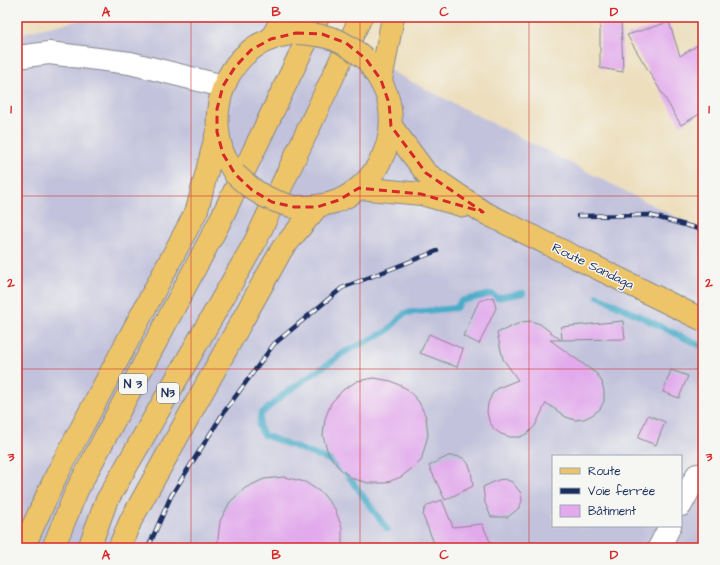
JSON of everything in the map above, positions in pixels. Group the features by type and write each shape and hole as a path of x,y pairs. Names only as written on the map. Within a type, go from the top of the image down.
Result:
{"main road":[{"name":"N 3","path":"53,548 77,490 219,223 318,17"},
{"name":"N3","path":"89,548 106,502 255,242 361,17"},
{"path":"381,80 393,17"},
{"path":"290,25 322,34 346,43 366,59 381,80 389,102 390,126 388,144 381,160 371,175 359,188 339,200 317,206 294,207 272,202 252,190 235,174 224,154 218,132 217,109 223,86 234,66 251,50 271,39 290,25"},
{"path":"390,126 426,173 483,212"},
{"path":"23,548 57,474 197,210 218,132"},
{"path":"359,188 420,194 483,212"},
{"path":"119,548 131,520 282,249 317,206"},
{"name":"Route Sandaga","path":"483,212 703,320"}],"street":[{"path":"17,57 49,53 130,63 223,86"},
{"path":"682,503 696,476"},
{"path":"658,548 669,527"}],"highlighted area":[{"path":"296,33 322,34 346,43 366,59 381,80 389,103 391,126 426,173 483,212 421,194 359,188 339,200 317,207 294,207 272,202 252,190 235,174 223,154 217,132 217,109 223,86 235,67 251,50 271,39"}],"shaded area":[{"path":"95,17 285,17 703,231 703,548 17,548 17,34"}],"building":[{"path":"600,17 621,17 623,72 600,68"},
{"path":"669,22 680,56 703,42 703,112 681,125 627,35"},
{"path":"493,297 496,308 479,344 463,336 479,301"},
{"path":"531,321 540,324 561,340 550,340 597,374 602,382 604,401 600,409 592,415 584,419 575,420 566,417 546,403 535,426 528,433 520,437 510,437 501,434 494,429 489,421 487,412 488,403 492,394 498,388 518,380 503,359 497,333 522,322"},
{"path":"623,321 625,339 562,340 561,327"},
{"path":"429,334 463,349 457,367 420,353"},
{"path":"671,370 688,376 679,398 663,392"},
{"path":"374,378 391,381 407,389 419,402 426,417 428,435 421,461 401,477 385,483 368,483 351,478 338,467 328,453 323,436 325,419 331,403 343,390 357,381"},
{"path":"648,415 665,422 656,445 638,438"},
{"path":"448,456 463,458 468,463 471,470 473,486 445,500 429,466"},
{"path":"284,477 305,482 322,493 335,509 342,528 342,548 217,548 220,521 230,502 245,488 264,479"},
{"path":"505,479 512,482 521,493 522,501 519,508 508,517 491,517 485,503 483,487 498,480"},
{"path":"442,500 453,527 482,524 493,548 436,548 423,516 424,510 428,505"}],"waterway":[{"path":"340,468 334,462 264,435 259,426 261,414 284,394 345,352 386,332 405,313 456,308 461,301 492,294 497,298 523,293"},
{"path":"598,296 703,347"},
{"path":"347,474 387,529"}],"railway":[{"path":"578,216 649,215 703,230"},
{"path":"148,548 171,496 224,412 274,344 342,288 437,251"}]}
